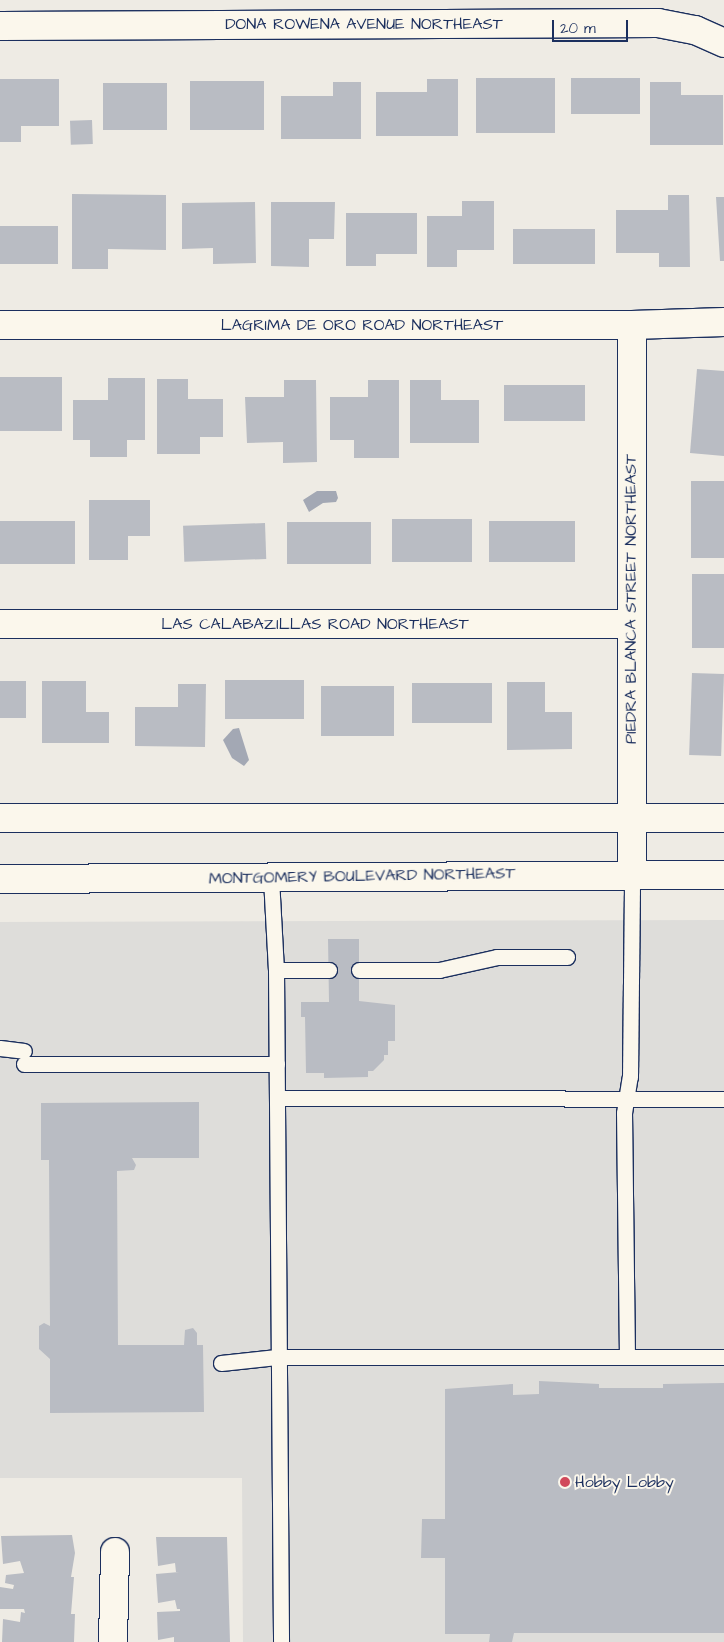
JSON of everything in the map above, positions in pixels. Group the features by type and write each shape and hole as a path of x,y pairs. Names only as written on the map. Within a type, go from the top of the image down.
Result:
{"street":[{"name":"DONA ROWENA AVENUE NORTHEAST","path":"0,26 658,22 695,30 724,43"},
{"name":"LAGRIMA DE ORO ROAD NORTHEAST","path":"0,325 632,325 724,322"},
{"name":"PIEDRA BLANCA STREET NORTHEAST","path":"632,325 630,818 632,874"},
{"name":"LAS CALABAZILLAS ROAD NORTHEAST","path":"0,624 631,624"},
{"path":"0,818 724,818"},
{"name":"MONTGOMERY BOULEVARD NORTHEAST","path":"0,878 724,875"},
{"path":"113,1642 115,1552"}],"lane":[{"path":"627,1357 627,1098 630,1077 632,874"},
{"path":"271,878 276,970 276,1357 281,1642"},
{"path":"359,970 439,970 497,957 567,957"},
{"path":"276,970 329,970"},
{"path":"0,1048 24,1058 276,1064"},
{"path":"277,1098 724,1099"},
{"path":"221,1363 276,1357 724,1357"}],"shaded area":[{"path":"317,491 336,491 338,498 336,502 323,503 309,512 303,500"},
{"path":"239,728 249,760 244,766 232,758 223,740 233,729"},
{"path":"724,920 724,1642 243,1642 242,1478 0,1478 0,922"}],"building":[{"path":"476,78 555,78 555,133 476,133"},
{"path":"571,78 640,78 640,114 571,114"},
{"path":"0,79 59,79 59,126 21,126 21,142 0,142"},
{"path":"427,79 458,79 458,136 376,136 376,92 427,92"},
{"path":"190,81 264,81 264,130 190,130"},
{"path":"333,82 361,82 361,139 281,139 281,96 333,96"},
{"path":"650,82 681,82 681,95 723,95 723,145 650,145"},
{"path":"103,83 167,83 167,130 103,130"},
{"path":"92,120 93,144 71,145 70,121"},
{"path":"72,194 166,195 166,250 108,249 108,269 72,269"},
{"path":"668,195 689,195 690,267 659,267 659,253 616,253 616,210 668,210"},
{"path":"716,197 724,197 724,261 720,261"},
{"path":"462,201 494,201 494,250 457,250 457,267 427,267 427,216 462,216"},
{"path":"255,202 256,263 213,264 213,248 182,249 182,203"},
{"path":"271,202 335,202 334,239 309,239 309,267 271,266"},
{"path":"346,213 417,213 417,254 376,254 376,266 346,266"},
{"path":"0,226 58,226 58,264 0,264"},
{"path":"513,229 595,229 595,264 513,264"},
{"path":"697,369 724,371 724,456 690,453"},
{"path":"0,377 62,377 62,431 0,431"},
{"path":"108,378 145,378 145,440 127,440 127,457 90,457 90,440 73,440 73,400 108,400"},
{"path":"157,379 188,379 188,399 223,399 223,437 200,437 200,454 157,454"},
{"path":"284,380 316,380 317,462 283,463 283,442 247,443 245,397 284,397"},
{"path":"368,380 399,380 399,458 354,458 354,440 330,440 330,397 368,397"},
{"path":"410,380 441,380 441,400 479,400 479,443 410,443"},
{"path":"504,385 585,385 585,421 504,421"},
{"path":"691,481 724,481 724,558 691,558"},
{"path":"89,500 150,500 150,536 128,536 128,560 89,560"},
{"path":"392,519 472,519 472,562 392,562"},
{"path":"0,521 75,521 75,564 0,564"},
{"path":"489,521 575,521 575,562 489,562"},
{"path":"287,522 371,522 371,564 287,564"},
{"path":"265,523 266,559 184,562 183,526"},
{"path":"692,574 724,574 724,648 692,648"},
{"path":"692,673 724,674 721,756 689,755"},
{"path":"225,680 304,680 304,719 225,719"},
{"path":"0,681 26,681 26,718 0,718"},
{"path":"42,681 86,681 86,712 109,712 109,743 42,743"},
{"path":"507,682 545,682 545,712 572,712 572,749 507,750"},
{"path":"412,683 492,683 492,723 412,723"},
{"path":"178,684 206,684 205,747 135,746 135,707 178,707"},
{"path":"321,686 394,686 394,736 321,736"},
{"path":"328,939 359,939 359,1001 395,1005 395,1041 388,1041 388,1055 384,1055 384,1060 373,1071 368,1071 368,1077 324,1078 324,1073 306,1073 305,1017 301,1017 301,1002 329,1002"},
{"path":"199,1102 199,1158 132,1158 136,1165 134,1170 117,1171 118,1345 184,1345 185,1330 193,1328 197,1333 197,1345 203,1345 204,1412 50,1413 50,1359 39,1349 39,1326 44,1323 50,1326 49,1160 41,1160 41,1103"},
{"path":"539,1381 599,1384 599,1388 663,1388 663,1384 724,1383 724,1633 514,1633 512,1642 489,1642 490,1634 445,1634 445,1558 421,1558 422,1519 445,1519 445,1389 513,1384 513,1395 539,1394"},
{"path":"72,1535 75,1553 71,1577 74,1577 71,1614 75,1614 74,1642 2,1642 3,1619 20,1622 21,1612 25,1613 24,1609 0,1609 0,1587 13,1589 14,1585 5,1583 6,1575 24,1573 20,1561 3,1564 1,1536"},
{"path":"156,1537 227,1537 230,1642 174,1642 174,1637 158,1640 157,1612 180,1611 180,1609 177,1609 175,1600 158,1603 156,1574 179,1572 176,1572 175,1563 158,1566"}],"place":[{"name":"Hobby Lobby","path":"565,1482"}]}
